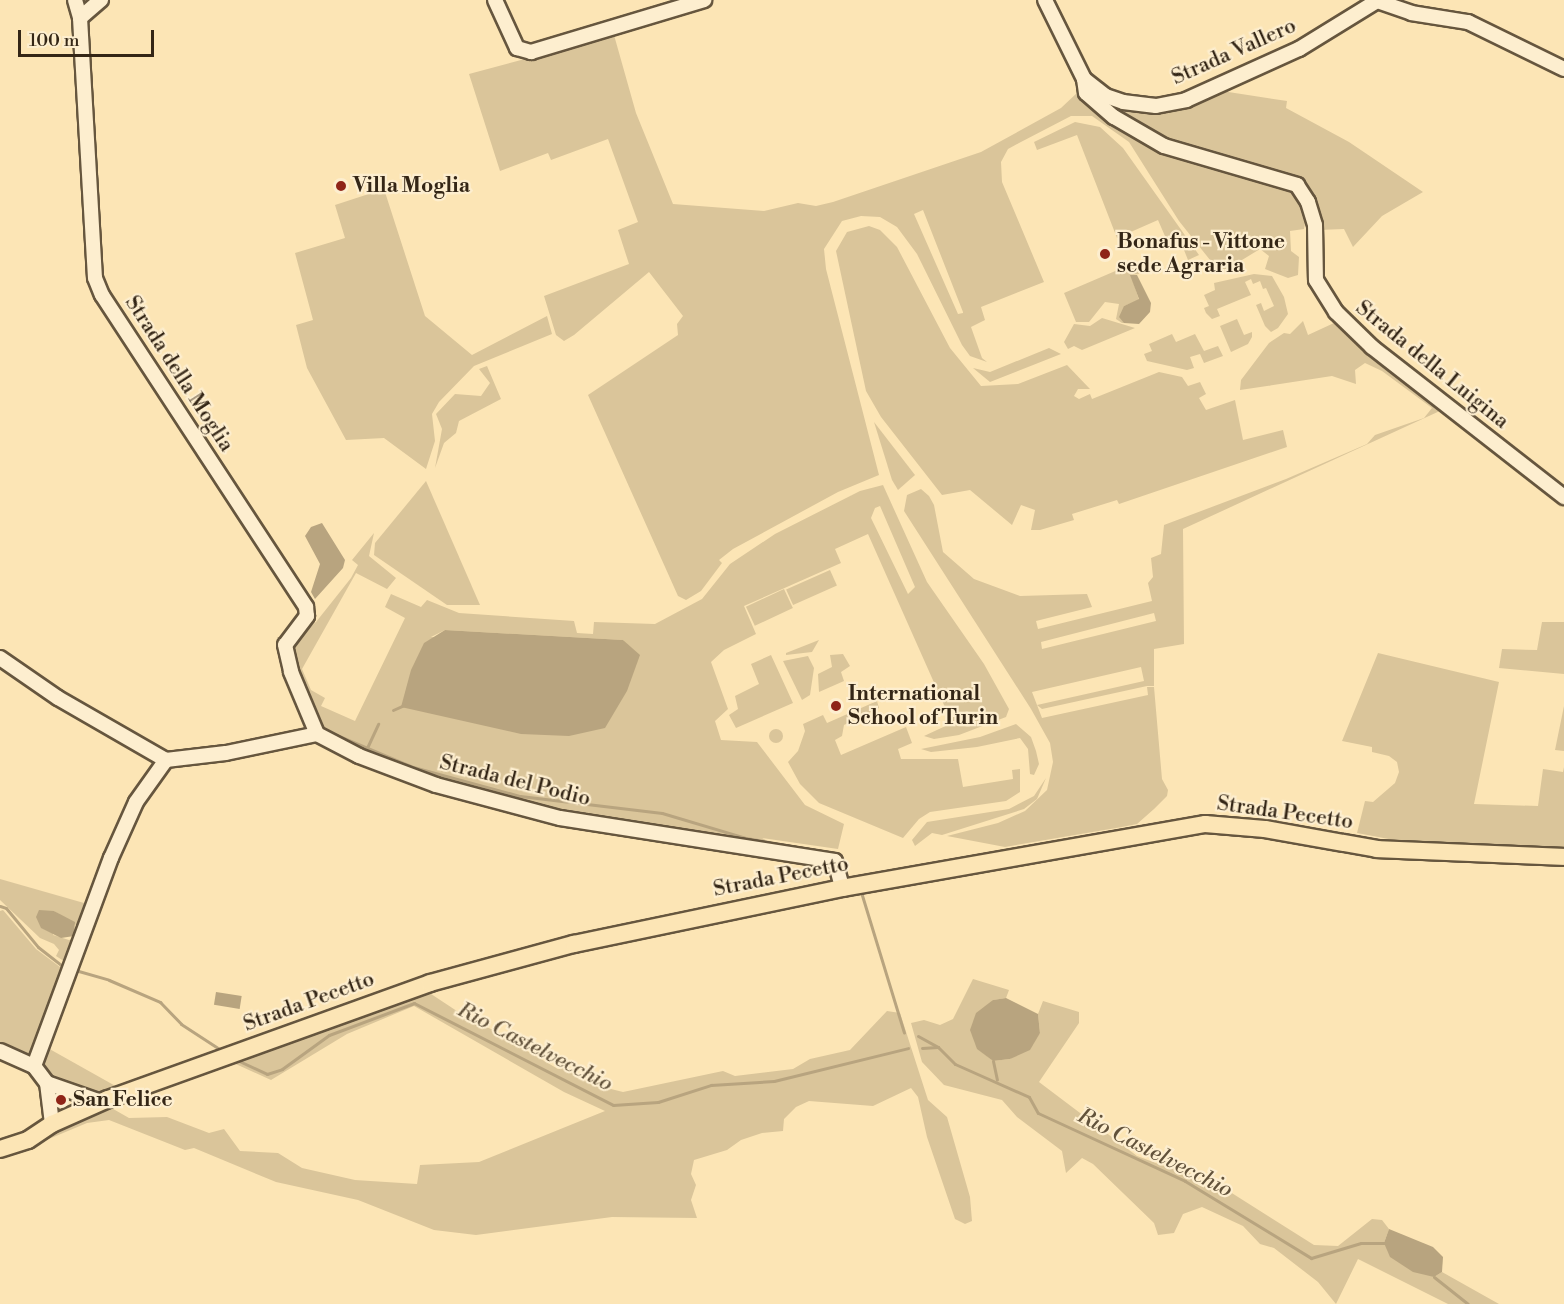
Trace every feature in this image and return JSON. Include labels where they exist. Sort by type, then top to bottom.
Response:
[{"type":"main road","name":"Strada Pecetto","points":[[0,1149],[38,1135],[52,1124],[101,1102],[430,983],[585,941],[842,888],[1149,831],[1205,824],[1264,830],[1377,849],[1564,857]]},
{"type":"street","name":"Strada della Moglia","points":[[75,0],[80,18],[95,278],[102,296],[306,607],[307,616],[285,645],[291,672],[317,734]]},
{"type":"street","points":[[80,18],[101,0]]},
{"type":"street","points":[[495,0],[517,48],[531,52],[704,0]]},
{"type":"street","name":"Strada della Luigina","points":[[1045,0],[1084,79],[1084,89],[1091,98],[1152,141],[1297,185],[1308,202],[1315,225],[1316,280],[1336,312],[1372,347],[1564,497]]},
{"type":"street","name":"Strada Vallero","points":[[1084,79],[1106,96],[1123,102],[1156,106],[1186,100],[1299,49],[1377,1],[1411,13],[1468,22],[1564,69]]},
{"type":"street","points":[[0,658],[58,699],[165,760],[207,757],[317,734]]},
{"type":"street","name":"Strada del Podio","points":[[317,734],[359,756],[436,785],[560,818],[836,861],[842,888]]},
{"type":"street","points":[[34,1066],[111,858],[136,802],[165,760]]},
{"type":"street","points":[[0,1051],[34,1066],[47,1083],[52,1124]]},
{"type":"street","points":[[47,1083],[101,1102]]},
{"type":"shaded area","points":[[614,35],[636,113],[673,204],[764,211],[798,203],[816,206],[833,202],[981,152],[1061,108],[1078,92],[1121,127],[1289,186],[1307,212],[1304,229],[1290,231],[1291,251],[1299,257],[1298,275],[1288,278],[1265,269],[1269,256],[1260,249],[1224,271],[1218,270],[1179,221],[1129,142],[1092,116],[1071,116],[1008,149],[1001,162],[1002,182],[1044,282],[981,307],[985,320],[971,327],[982,358],[987,362],[970,356],[962,345],[917,254],[897,227],[880,217],[861,216],[842,221],[824,249],[826,269],[879,475],[838,492],[733,549],[719,560],[722,563],[701,591],[686,600],[678,596],[588,395],[678,335],[677,324],[683,316],[649,272],[574,335],[564,341],[556,335],[544,296],[629,264],[618,230],[638,222],[608,139],[551,160],[548,153],[500,171],[469,74]],"holes":[[[923,210],[963,313],[958,314],[914,214]]]},
{"type":"shaded area","points":[[1222,91],[1287,101],[1286,108],[1349,142],[1423,192],[1382,216],[1353,247],[1344,229],[1318,230],[1299,184],[1289,175],[1158,137],[1107,107],[1109,100],[1122,104]]},
{"type":"shaded area","points":[[1075,122],[1100,127],[1123,148],[1199,255],[1188,260],[1182,245],[1171,250],[1158,220],[1117,238],[1077,135],[1037,150],[1034,142]]},
{"type":"shaded area","points":[[384,189],[425,316],[472,355],[547,316],[552,334],[474,366],[439,402],[432,414],[435,441],[426,469],[384,438],[346,440],[307,368],[296,325],[313,320],[295,253],[345,238],[335,205]]},
{"type":"shaded area","points":[[869,226],[880,230],[897,247],[950,348],[981,386],[1018,384],[1067,365],[1090,389],[1078,389],[1074,396],[1079,399],[1090,394],[1092,399],[1159,372],[1182,377],[1188,386],[1200,382],[1206,394],[1199,398],[1206,410],[1235,400],[1243,440],[1283,430],[1287,447],[1119,504],[1117,500],[1072,514],[1074,520],[1040,530],[1031,530],[1035,510],[1021,505],[1012,525],[970,490],[942,495],[881,417],[866,391],[836,251],[847,232]]},
{"type":"shaded area","points":[[1134,263],[1139,274],[1131,275],[1139,300],[1124,306],[1124,323],[1116,319],[1119,304],[1105,302],[1089,322],[1076,322],[1064,293]]},
{"type":"shaded area","points":[[1254,274],[1272,276],[1284,297],[1288,314],[1278,328],[1271,332],[1265,326],[1256,305],[1261,303],[1264,311],[1274,306],[1266,288],[1263,289],[1260,281],[1253,284],[1251,279],[1245,282],[1251,295],[1217,309],[1220,316],[1212,319],[1206,313],[1204,308],[1209,306],[1204,295],[1215,290],[1214,283]]},
{"type":"shaded area","points":[[1130,275],[1137,275],[1151,303],[1150,312],[1139,324],[1124,323],[1119,317],[1124,306],[1139,299]]},
{"type":"shaded area","points":[[1102,318],[1135,328],[1082,350],[1074,346],[1068,349],[1064,342],[1074,324],[1090,326]]},
{"type":"shaded area","points":[[1237,319],[1244,335],[1252,332],[1252,337],[1248,344],[1231,352],[1220,326]]},
{"type":"shaded area","points":[[1303,321],[1308,335],[1334,323],[1442,410],[1183,529],[1184,644],[1154,649],[1154,686],[1147,686],[1042,709],[1037,705],[1042,718],[1148,695],[1147,687],[1154,687],[1162,779],[1168,790],[1167,796],[1137,824],[1005,847],[947,836],[998,823],[1025,811],[1047,790],[1053,762],[1050,743],[1031,709],[904,511],[907,495],[921,489],[929,496],[934,505],[943,552],[974,579],[1020,596],[1087,594],[1092,607],[1036,621],[1038,629],[1152,601],[1148,583],[1153,577],[1151,558],[1161,554],[1164,525],[1286,479],[1367,444],[1375,435],[1424,418],[1432,408],[1382,371],[1365,363],[1355,370],[1356,384],[1332,376],[1240,390],[1241,380],[1269,343],[1284,333],[1290,334]],"holes":[[[1154,613],[1156,621],[1042,649],[1041,642]],[[1141,667],[1144,681],[1037,705],[1032,692]]]},
{"type":"shaded area","points":[[1172,334],[1176,342],[1195,334],[1204,351],[1218,346],[1223,356],[1204,363],[1200,354],[1190,357],[1194,368],[1187,370],[1147,361],[1144,354],[1152,351],[1149,344]]},
{"type":"shaded area","points":[[1049,348],[1061,354],[990,382],[973,368],[990,372]]},
{"type":"shaded area","points":[[487,366],[501,399],[459,421],[456,433],[444,443],[435,468],[442,429],[436,414],[455,394],[481,396],[490,383],[479,369]]},
{"type":"shaded area","points":[[874,422],[915,475],[898,490],[892,480]]},
{"type":"shaded area","points":[[426,481],[480,605],[447,605],[374,555],[375,543]]},
{"type":"shaded area","points":[[883,485],[927,582],[984,664],[1009,709],[1006,717],[959,735],[934,739],[924,736],[952,723],[868,534],[835,549],[841,563],[744,606],[756,634],[724,650],[711,662],[728,709],[715,721],[721,740],[757,742],[805,805],[844,824],[838,849],[762,838],[782,849],[556,811],[420,775],[322,734],[291,653],[293,641],[316,622],[351,578],[358,565],[352,560],[374,533],[369,556],[396,578],[387,589],[356,573],[302,669],[311,690],[325,698],[321,706],[355,721],[405,618],[385,607],[391,594],[421,607],[427,600],[459,613],[574,621],[577,633],[593,634],[594,622],[655,624],[702,599],[730,564],[775,534],[860,491]],"holes":[[[880,506],[915,587],[908,594],[871,518],[875,508]],[[445,630],[623,640],[626,646],[431,637]]]},
{"type":"shaded area","points":[[322,523],[345,560],[343,568],[315,599],[311,592],[320,564],[305,536],[311,527]]},
{"type":"shaded area","points":[[830,570],[837,586],[793,605],[786,590]]},
{"type":"shaded area","points":[[784,589],[793,608],[755,626],[746,607]]},
{"type":"shaded area","points":[[1542,622],[1564,622],[1564,674],[1499,668],[1502,649],[1537,650]]},
{"type":"shaded area","points":[[445,630],[623,640],[640,655],[627,691],[605,728],[569,736],[521,734],[401,707],[411,670],[424,643]]},
{"type":"shaded area","points":[[819,640],[812,652],[786,655],[786,653]]},
{"type":"shaded area","points":[[1378,653],[1499,682],[1474,804],[1538,806],[1543,769],[1563,772],[1564,767],[1564,851],[1431,847],[1357,833],[1365,801],[1373,802],[1395,783],[1399,772],[1397,762],[1389,756],[1372,752],[1372,747],[1342,741]]},
{"type":"shaded area","points":[[843,654],[850,666],[841,672],[844,681],[819,692],[818,674],[832,667],[830,655]]},
{"type":"shaded area","points":[[771,655],[793,703],[736,728],[729,715],[738,709],[735,696],[759,684],[751,664]]},
{"type":"shaded area","points":[[808,656],[814,668],[810,695],[802,700],[783,661]]},
{"type":"shaded area","points":[[877,701],[879,708],[844,725],[842,736],[835,740],[841,755],[906,727],[912,743],[898,749],[901,759],[958,759],[963,787],[1013,779],[1012,770],[1020,769],[1020,792],[1006,801],[930,812],[919,819],[903,838],[819,803],[800,784],[788,762],[798,751],[805,731],[803,724],[823,715],[827,723]]},
{"type":"shaded area","points":[[1564,706],[1564,751],[1555,750]]},
{"type":"shaded area","points":[[1016,724],[1031,737],[1036,751],[1039,764],[1034,775],[1030,774],[1028,749],[1020,738],[977,747],[931,752],[921,749],[980,737]]},
{"type":"shaded area","points":[[773,729],[779,729],[783,736],[779,743],[773,743],[769,739],[769,733]]},
{"type":"shaded area","points":[[1046,778],[1037,799],[1024,809],[942,835],[932,833],[915,846],[912,840],[927,822],[1009,809],[1034,796]]},
{"type":"shaded area","points":[[0,879],[91,905],[82,929],[54,911],[53,935],[69,940],[79,937],[70,965],[56,956],[59,950],[54,944],[40,938],[0,900]]},
{"type":"shaded area","points":[[3,910],[36,949],[64,970],[33,1061],[0,1047],[0,911]]},
{"type":"shaded area","points":[[39,910],[54,911],[75,922],[74,936],[61,938],[41,928],[36,917]]},
{"type":"shaded area","points":[[973,979],[1009,990],[1006,998],[993,1000],[977,1048],[993,1061],[1010,1059],[1040,1033],[1038,1014],[1043,1001],[1079,1012],[1079,1023],[1039,1082],[1137,1156],[1164,1166],[1176,1164],[1200,1180],[1227,1190],[1314,1245],[1338,1246],[1372,1219],[1382,1220],[1389,1229],[1384,1243],[1434,1277],[1442,1272],[1499,1304],[1448,1304],[1358,1259],[1336,1304],[1318,1282],[1274,1248],[1260,1244],[1243,1226],[1202,1207],[1183,1214],[1174,1233],[1158,1235],[1154,1223],[1093,1164],[1082,1158],[1066,1173],[1062,1151],[1017,1117],[1002,1100],[944,1085],[922,1062],[911,1023],[924,1020],[940,1025],[953,1019]]},
{"type":"shaded area","points":[[425,990],[472,1021],[517,1040],[522,1048],[558,1069],[565,1068],[591,1084],[623,1092],[723,1071],[735,1076],[793,1069],[810,1059],[850,1050],[887,1011],[900,1013],[928,1100],[947,1117],[970,1197],[972,1221],[965,1224],[955,1219],[927,1137],[918,1097],[911,1088],[873,1106],[809,1101],[796,1107],[784,1119],[783,1131],[762,1133],[741,1140],[727,1150],[694,1160],[691,1174],[696,1185],[691,1200],[697,1218],[612,1217],[476,1235],[434,1230],[358,1200],[276,1182],[194,1148],[185,1150],[109,1120],[87,1123],[20,1151],[108,1106],[129,1118],[167,1117],[209,1133],[224,1129],[240,1151],[278,1153],[302,1168],[355,1180],[417,1184],[420,1165],[479,1162],[605,1111],[564,1092],[414,1006],[347,1034],[271,1080],[227,1060]]},
{"type":"shaded area","points":[[216,992],[242,996],[240,1009],[214,1005]]},
{"type":"shaded area","points":[[1006,998],[1038,1014],[1040,1033],[1030,1050],[1010,1059],[993,1061],[977,1049],[970,1030],[976,1013],[993,1000]]},
{"type":"shaded area","points":[[46,1047],[119,1088],[101,1095],[48,1079],[38,1066]]},
{"type":"shaded area","points":[[1389,1229],[1433,1247],[1443,1257],[1442,1272],[1434,1277],[1413,1272],[1390,1257],[1384,1243]]},
{"type":"waterway","points":[[308,625],[315,615]]},
{"type":"waterway","points":[[393,710],[404,705]]},
{"type":"waterway","points":[[366,750],[378,724]]},
{"type":"waterway","points":[[322,729],[413,767],[520,796],[662,813],[746,838],[833,853]]},
{"type":"waterway","points":[[861,892],[904,1033]]},
{"type":"waterway","name":"Rio Castelvecchio","points":[[0,906],[6,908],[38,947],[65,968]]},
{"type":"waterway","name":"Rio Castelvecchio","points":[[75,970],[109,980],[160,1002],[181,1024],[221,1050]]},
{"type":"waterway","name":"Rio Castelvecchio","points":[[237,1060],[267,1074],[282,1069],[329,1035],[414,1003],[613,1105],[658,1102],[711,1085],[774,1081],[908,1048]]},
{"type":"waterway","points":[[918,1036],[938,1047]]},
{"type":"waterway","name":"Rio Castelvecchio","points":[[922,1048],[938,1047],[955,1064],[1029,1097],[1038,1113],[1185,1181],[1311,1258],[1361,1243],[1384,1243]]},
{"type":"waterway","points":[[993,1061],[997,1080]]},
{"type":"waterway","name":"Rio Castelvecchio","points":[[1434,1277],[1468,1304]]},
{"type":"place","name":"Villa Moglia","points":[[341,186]]},
{"type":"place","name":"Bonafus - Vittone sede Agraria","points":[[1105,254]]},
{"type":"place","name":"International School of Turin","points":[[836,706]]},
{"type":"place","name":"San Felice","points":[[61,1100]]}]
